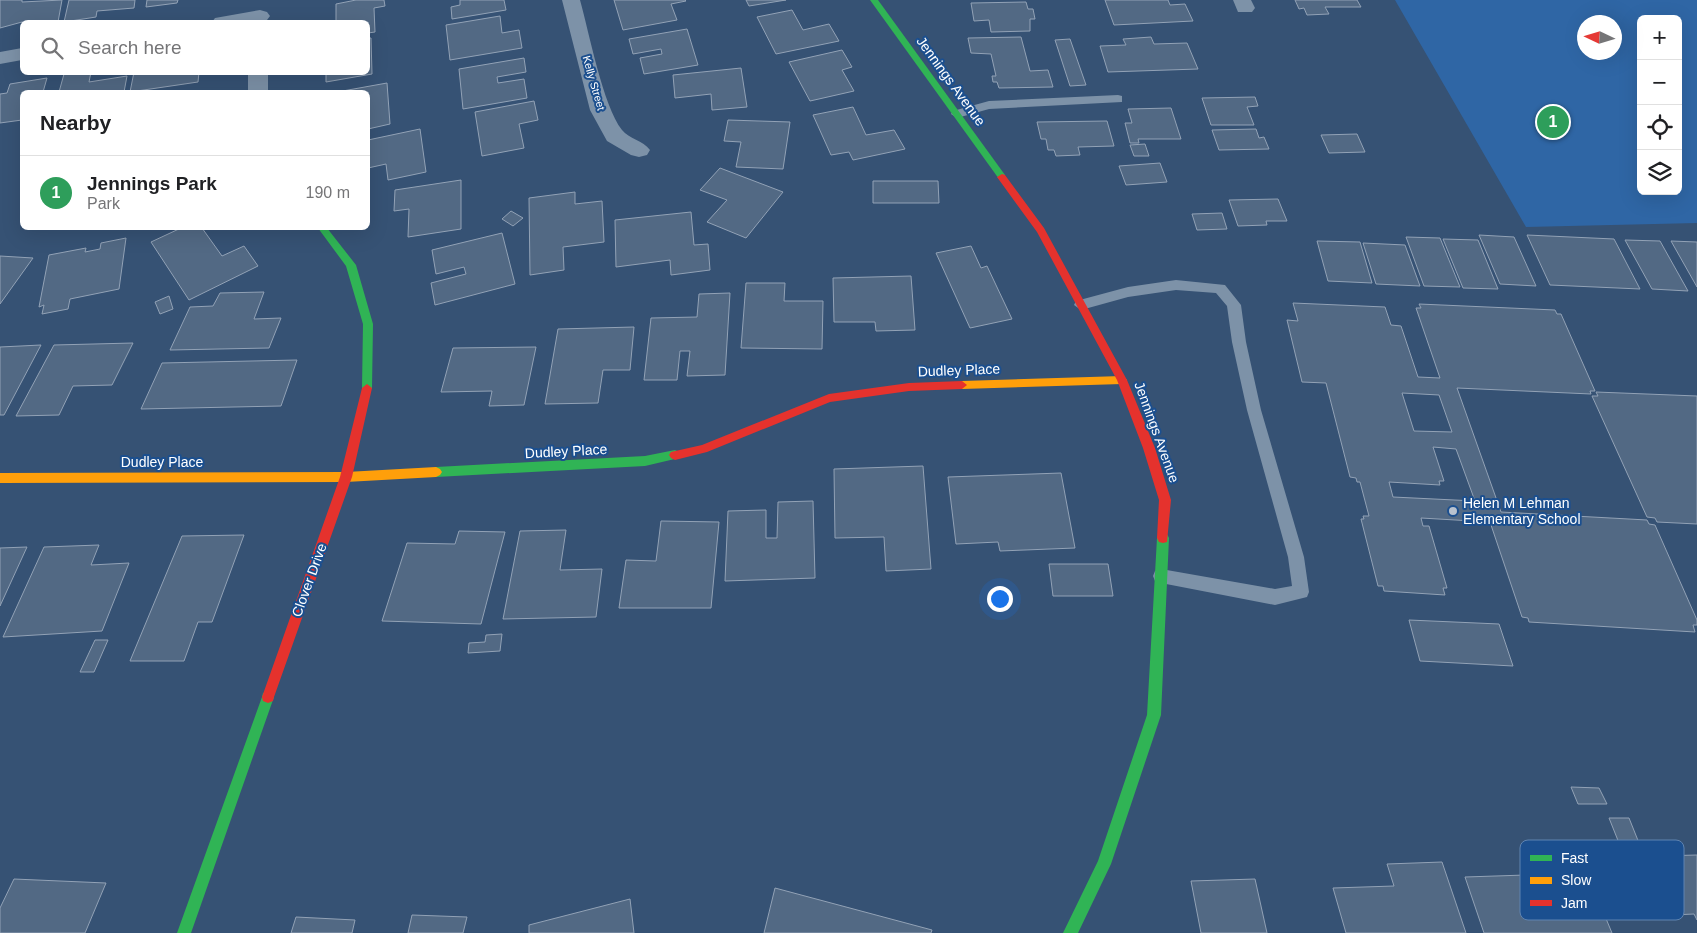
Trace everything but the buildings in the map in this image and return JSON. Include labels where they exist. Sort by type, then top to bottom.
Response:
[{"type":"street","name":"Kelly Street","points":[[571,0],[600,110],[615,136],[639,150]]},
{"type":"street","name":"Jennings Avenue","points":[[874,0],[1041,230],[1122,380],[1149,448],[1165,500],[1154,715],[1104,864],[1070,933]]},
{"type":"street","points":[[230,20],[260,13]]},
{"type":"street","points":[[0,58],[20,54]]},
{"type":"street","points":[[258,75],[258,90]]},
{"type":"street","name":"Clover Drive","points":[[184,933],[346,477],[368,386],[368,324],[351,265],[324,230]]},
{"type":"street","name":"Dudley Place","points":[[0,478],[346,477],[645,462],[703,449],[829,398],[910,387],[1122,380]]},
{"type":"lane","points":[[957,114],[989,105],[1118,99]]},
{"type":"lane","points":[[1081,304],[1128,292],[1176,285],[1220,288],[1234,305],[1239,342],[1254,410],[1296,557],[1301,592],[1275,597],[1161,576]]},
{"type":"shaded area","points":[[1395,0],[1697,0],[1697,223],[1526,227]]},
{"type":"traffic: fast","points":[[874,0],[1002,177]]},
{"type":"traffic: fast","points":[[324,230],[351,265],[368,324],[367,388]]},
{"type":"traffic: fast","points":[[436,472],[645,461],[675,455]]},
{"type":"traffic: fast","points":[[1070,933],[1104,864],[1154,715],[1163,538]]},
{"type":"traffic: fast","points":[[184,933],[268,697]]},
{"type":"traffic: slow","points":[[962,385],[1122,380]]},
{"type":"traffic: slow","points":[[0,478],[346,477],[436,472]]},
{"type":"traffic: jam","points":[[1002,177],[1041,230],[1122,380],[1149,448],[1165,500],[1163,538]]},
{"type":"traffic: jam","points":[[675,455],[703,449],[829,398],[909,387],[962,385]]},
{"type":"traffic: jam","points":[[268,697],[346,477],[367,388]]},
{"type":"place","name":"Jennings Park","points":[[1553,122]]},
{"type":"place","name":"Helen M Lehman Elementary School","points":[[1453,511]]}]
